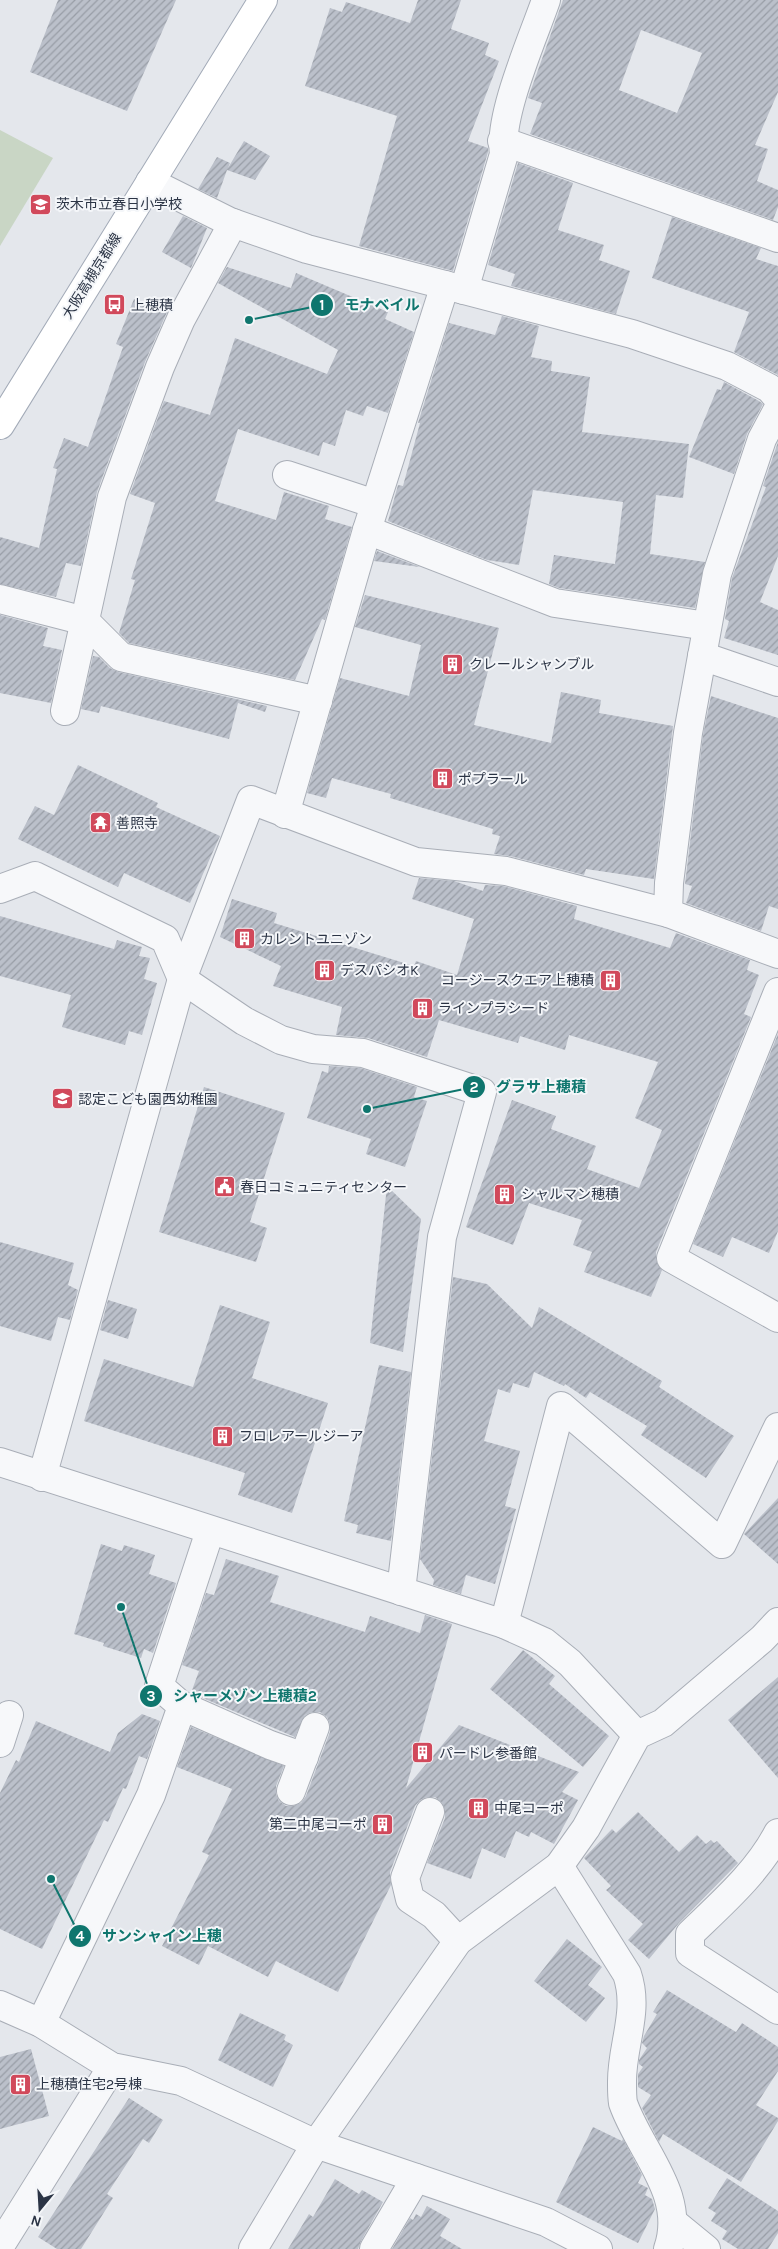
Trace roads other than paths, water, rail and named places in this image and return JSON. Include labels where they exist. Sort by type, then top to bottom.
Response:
[{"type":"main road","name":"大阪高槻京都線","points":[[0,425],[263,0]]},
{"type":"street","points":[[285,814],[375,504],[504,154],[502,141],[508,113],[546,0]]},
{"type":"street","points":[[502,141],[778,238]]},
{"type":"street","points":[[150,182],[233,223],[307,249],[632,334],[727,366],[770,388],[778,398]]},
{"type":"street","points":[[65,711],[112,497],[160,367],[181,319],[233,223]]},
{"type":"street","points":[[668,913],[670,873],[688,733],[717,574],[762,440],[778,409]]},
{"type":"street","points":[[287,475],[375,504]]},
{"type":"street","points":[[367,530],[555,603],[707,626]]},
{"type":"street","points":[[0,599],[85,622],[121,656],[318,701]]},
{"type":"street","points":[[702,656],[778,682]]},
{"type":"street","points":[[42,1477],[182,979],[251,800],[416,862],[506,871],[668,913],[778,954]]},
{"type":"street","points":[[0,889],[35,876],[165,939],[182,979],[244,1021],[281,1040],[313,1049],[363,1053],[482,1092],[442,1237],[401,1591]]},
{"type":"street","points":[[778,992],[671,1258],[778,1318]]},
{"type":"street","points":[[504,1624],[561,1406],[722,1544],[778,1427]]},
{"type":"street","points":[[0,1462],[210,1532],[504,1624],[544,1642],[570,1663],[637,1735]]},
{"type":"street","points":[[210,1532],[159,1686],[182,1706],[304,1758]]},
{"type":"street","points":[[253,2249],[316,2144],[458,1941],[558,1866],[586,1828],[637,1735],[663,1722],[762,1639],[778,1622]]},
{"type":"street","points":[[41,2023],[150,1795],[182,1706]]},
{"type":"street","points":[[0,1743],[9,1715]]},
{"type":"street","points":[[291,1791],[315,1727]]},
{"type":"street","points":[[430,1812],[405,1878],[410,1899],[434,1915],[458,1941]]},
{"type":"street","points":[[778,1833],[768,1851],[752,1871],[690,1934],[690,1953],[778,2010]]},
{"type":"street","points":[[558,1866],[627,1974],[632,1990],[632,2008],[622,2069],[623,2102],[669,2194],[673,2222],[668,2249]]},
{"type":"street","points":[[0,2005],[41,2023],[112,2067],[181,2081],[316,2144],[546,2222],[598,2249]]},
{"type":"street","points":[[0,2246],[112,2067]]},
{"type":"street","points":[[374,2249],[416,2178]]},
{"type":"street","points":[[673,2222],[706,2249]]},
{"type":"place","name":"茨木市立春日小学校","points":[[40,204]]},
{"type":"place","name":"上穂積","points":[[115,305]]},
{"type":"place","name":"モナベイル","points":[[249,320]]},
{"type":"place","name":"クレールシャンブル","points":[[453,664]]},
{"type":"place","name":"ポプラール","points":[[442,779]]},
{"type":"place","name":"善照寺","points":[[100,823]]},
{"type":"place","name":"カレントユニゾン","points":[[244,939]]},
{"type":"place","name":"デスパシオK","points":[[324,970]]},
{"type":"place","name":"コージースクエア上穂積","points":[[610,980]]},
{"type":"place","name":"ラインプラシード","points":[[422,1008]]},
{"type":"place","name":"認定こども園西幼稚園","points":[[62,1099]]},
{"type":"place","name":"グラサ上穂積","points":[[367,1109]]},
{"type":"place","name":"春日コミュニティセンター","points":[[224,1187]]},
{"type":"place","name":"シャルマン穂積","points":[[505,1194]]},
{"type":"place","name":"フロレアールジーア","points":[[223,1436]]},
{"type":"place","name":"シャーメゾン上穂積2","points":[[121,1607]]},
{"type":"place","name":"パードレ参番館","points":[[423,1753]]},
{"type":"place","name":"中尾コーポ","points":[[478,1808]]},
{"type":"place","name":"第二中尾コーポ","points":[[383,1824]]},
{"type":"place","name":"サンシャイン上穂","points":[[51,1879]]},
{"type":"place","name":"上穂積住宅2号棟","points":[[20,2084]]}]
